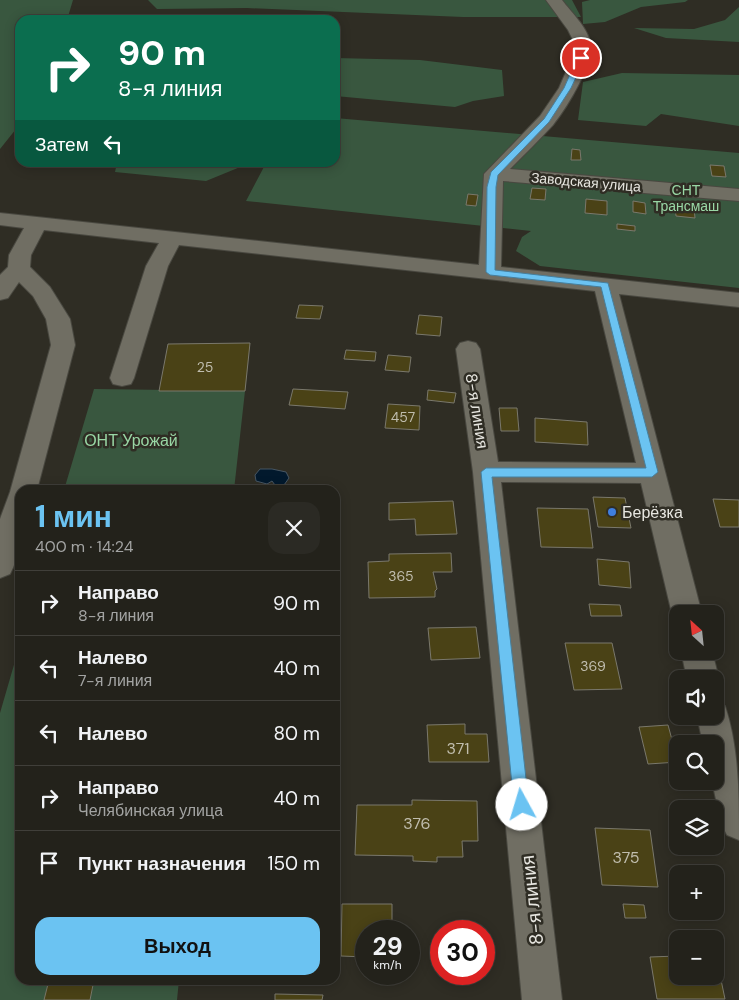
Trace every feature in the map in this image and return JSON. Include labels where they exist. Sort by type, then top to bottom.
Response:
[{"type":"street","points":[[490,272],[494,174],[547,120],[568,88],[581,58],[582,42],[576,30],[554,0]]},
{"type":"street","name":"Заводская улица","points":[[494,174],[739,195]]},
{"type":"street","points":[[0,219],[739,300]]},
{"type":"street","points":[[0,294],[8,280],[19,269],[20,255],[37,223]]},
{"type":"street","points":[[122,378],[157,266],[172,238]]},
{"type":"street","points":[[19,269],[42,292],[58,319],[63,345],[24,485]]},
{"type":"street","points":[[605,285],[685,605]]},
{"type":"street","name":"8-я линия","points":[[468,349],[486,472],[542,1000]]},
{"type":"street","name":"8-я линия","points":[[486,472],[652,472]]},
{"type":"street","points":[[0,566],[15,516]]},
{"type":"street","points":[[714,725],[739,823]]},
{"type":"green space","points":[[0,0],[73,0],[68,15],[15,15],[15,130],[0,149]]},
{"type":"green space","points":[[148,0],[572,0],[581,17],[463,17],[247,8],[157,9]]},
{"type":"green space","points":[[590,0],[688,0],[685,2],[641,7],[605,22],[583,24],[582,2]]},
{"type":"green space","points":[[739,7],[739,42],[666,38],[634,28],[694,29],[725,20]]},
{"type":"green space","points":[[340,58],[420,60],[502,70],[504,96],[473,101],[455,107],[340,96]]},
{"type":"green space","points":[[622,73],[739,75],[739,126],[661,114],[646,126],[578,120],[583,82]]},
{"type":"green space","name":"СНТ Трансмаш","points":[[340,118],[739,153],[739,288],[540,266],[516,251],[522,237],[531,231],[246,201],[264,167],[340,167]]},
{"type":"green space","points":[[116,167],[240,167],[206,181],[115,172]]},
{"type":"green space","name":"ОНТ Урожай","points":[[94,389],[245,391],[235,485],[65,485]]},
{"type":"green space","points":[[15,661],[15,985],[178,985],[177,1000],[0,1000],[0,713]]},
{"type":"water","points":[[260,469],[286,472],[289,478],[284,485],[275,485],[272,481],[267,484],[256,481],[255,475]]},
{"type":"building","points":[[572,149],[580,150],[581,160],[571,160]]},
{"type":"building","points":[[710,165],[724,166],[726,177],[712,176]]},
{"type":"building","points":[[532,188],[546,189],[545,200],[530,199]]},
{"type":"building","points":[[468,194],[478,195],[476,206],[466,205]]},
{"type":"building","points":[[586,199],[607,201],[607,215],[585,213]]},
{"type":"building","points":[[633,201],[645,203],[646,214],[633,212]]},
{"type":"building","points":[[675,206],[694,208],[695,218],[676,216]]},
{"type":"building","points":[[617,224],[635,226],[635,231],[617,229]]},
{"type":"building","points":[[299,305],[323,306],[320,319],[296,318]]},
{"type":"building","points":[[419,315],[442,317],[440,336],[416,334]]},
{"type":"building","points":[[250,343],[245,391],[159,391],[168,344]]},
{"type":"building","points":[[346,350],[376,352],[375,361],[344,359]]},
{"type":"building","points":[[388,355],[411,357],[409,372],[385,370]]},
{"type":"building","points":[[293,389],[348,392],[345,409],[289,405]]},
{"type":"building","points":[[428,390],[456,393],[454,403],[427,400]]},
{"type":"building","points":[[388,404],[420,406],[419,430],[385,428]]},
{"type":"building","points":[[499,408],[517,408],[519,431],[501,431]]},
{"type":"building","points":[[535,418],[587,422],[588,445],[535,442]]},
{"type":"building","name":"Берёзка","points":[[593,497],[625,498],[631,528],[598,527]]},
{"type":"building","points":[[713,499],[739,500],[739,527],[720,527]]},
{"type":"building","points":[[453,501],[457,534],[416,535],[415,519],[389,520],[389,503]]},
{"type":"building","points":[[537,508],[588,509],[593,548],[541,547]]},
{"type":"building","points":[[451,553],[452,572],[433,572],[437,589],[435,597],[369,598],[368,562],[389,561],[389,554]]},
{"type":"building","points":[[597,559],[629,562],[631,588],[599,585]]},
{"type":"building","points":[[589,604],[620,605],[622,616],[591,616]]},
{"type":"building","points":[[476,627],[480,658],[431,660],[428,628]]},
{"type":"building","points":[[565,643],[612,643],[622,689],[574,690]]},
{"type":"building","points":[[465,724],[465,734],[487,734],[489,762],[429,762],[427,725]]},
{"type":"building","points":[[668,725],[671,735],[669,735],[669,763],[648,764],[639,727]]},
{"type":"building","points":[[412,800],[477,801],[478,841],[462,841],[463,857],[437,857],[437,862],[413,861],[413,856],[355,855],[357,805],[412,805]]},
{"type":"building","points":[[595,828],[650,830],[658,887],[602,885]]},
{"type":"building","points":[[342,904],[392,904],[392,920],[355,920],[355,957],[341,956]]},
{"type":"building","points":[[623,904],[644,905],[646,918],[625,918]]},
{"type":"building","points":[[669,956],[669,985],[722,985],[725,999],[657,999],[650,957]]},
{"type":"building","points":[[48,985],[93,985],[90,1000],[44,1000]]},
{"type":"building","points":[[275,994],[323,995],[322,1000],[275,1000]]},
{"type":"place","name":"Берёзка","points":[[612,512]]},
{"type":"route","points":[[522,805],[486,472],[652,472],[605,285],[490,272],[494,174],[547,120],[568,88],[581,58]]}]
